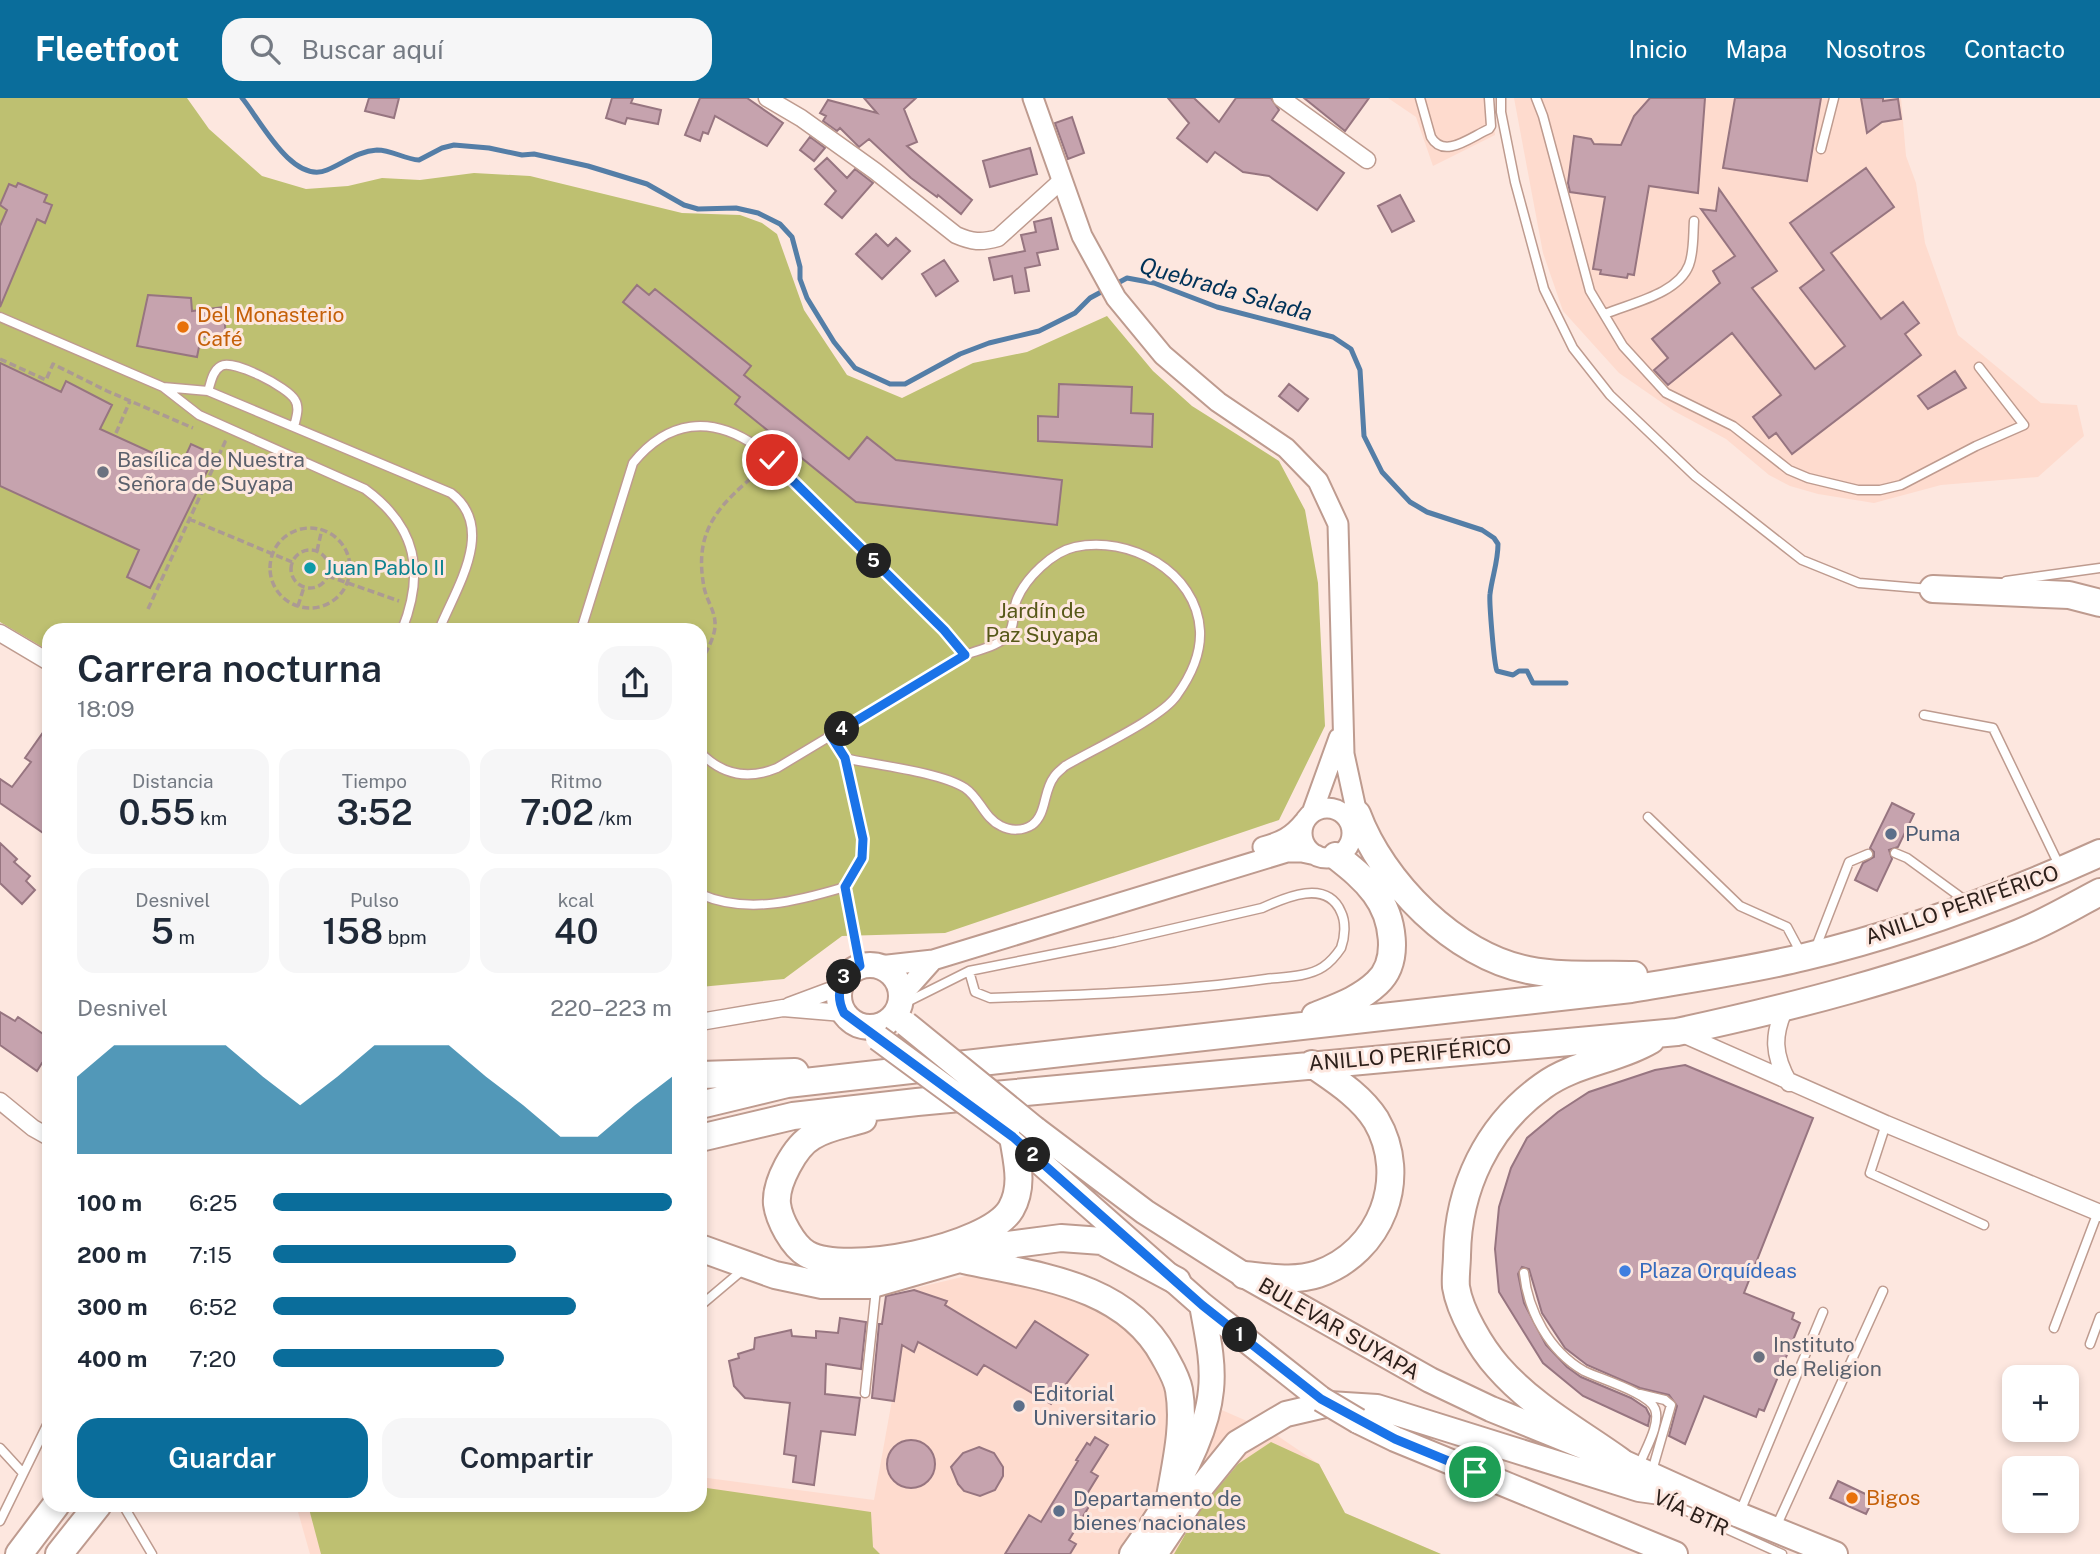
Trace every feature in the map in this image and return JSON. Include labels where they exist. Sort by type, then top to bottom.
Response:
[{"type":"highway","points":[[1933,589],[2069,595],[2100,602]]},
{"type":"highway","points":[[1353,812],[1401,889],[1440,925],[1478,952],[1527,970],[1702,976]]},
{"type":"highway","points":[[2062,870],[2100,842]]},
{"type":"highway","name":"ANILLO PERIFÉRICO","points":[[707,1103],[787,1084],[1630,989],[1808,956],[1934,919],[2100,853]]},
{"type":"highway","points":[[1282,1028],[1354,1000],[1378,982],[1388,967],[1391,934],[1387,915],[1376,894],[1359,874],[1326,856]]},
{"type":"highway","name":"ANILLO PERIFÉRICO","points":[[707,1137],[793,1116],[917,1102],[1670,1032],[1786,1006],[1953,958],[2022,932],[2100,892]]},
{"type":"highway","points":[[1637,1473],[1538,1406],[1497,1367],[1475,1336],[1456,1288],[1461,1204],[1479,1158],[1509,1116],[1544,1084],[1587,1065],[1633,1051],[1670,1032]]},
{"type":"highway","points":[[1244,1275],[1292,1279],[1317,1274],[1343,1263],[1361,1248],[1377,1229],[1386,1203],[1390,1173],[1385,1145],[1376,1121],[1360,1100],[1312,1064]]},
{"type":"highway","points":[[707,1075],[792,1072],[880,1074]]},
{"type":"highway","points":[[917,1102],[813,1136],[793,1155],[782,1179],[777,1203],[787,1231],[806,1253],[832,1262],[863,1263],[961,1242],[994,1226],[1009,1212],[1019,1190],[1018,1133]]},
{"type":"highway","points":[[707,1251],[748,1266],[822,1285],[877,1283],[1008,1245],[1061,1238],[1102,1241],[1177,1281]]},
{"type":"highway","points":[[958,1259],[1099,1294],[1131,1314],[1157,1344],[1176,1379],[1179,1391],[1181,1415],[1170,1497]]},
{"type":"highway","points":[[19,1554],[51,1512]]},
{"type":"highway","points":[[60,1554],[93,1512]]},
{"type":"main road","points":[[870,966],[895,978],[900,1010],[880,1025],[861,1026],[839,1004],[840,987],[844,978],[870,966]]},
{"type":"main road","name":"BULEVAR SUYAPA","points":[[900,1010],[1018,1133],[1202,1305],[1321,1399],[1395,1439],[1675,1554]]},
{"type":"main road","name":"BULEVAR SUYAPA","points":[[861,1026],[1018,1133],[1244,1275],[1430,1380],[1637,1473]]},
{"type":"main road","points":[[1132,1554],[1162,1513],[1204,1426],[1211,1390],[1211,1356],[1202,1305]]},
{"type":"main road","points":[[1155,1554],[1195,1496],[1237,1443],[1286,1414],[1329,1404],[1377,1407],[1637,1473],[1702,1497],[1835,1554]]},
{"type":"street","points":[[767,98],[801,118],[956,235],[971,242],[998,238],[1061,181]]},
{"type":"street","points":[[870,966],[933,960],[1049,927],[1287,852],[1326,856],[1349,845],[1353,812],[1344,754],[1338,524],[1318,481],[1286,448],[1218,402],[1163,355],[1116,298],[1082,236],[1033,98]]},
{"type":"street","points":[[1281,98],[1367,160]]},
{"type":"street","points":[[0,633],[42,658]]},
{"type":"street","points":[[1049,927],[1052,919],[1059,913],[1283,841],[1295,833],[1308,817],[1322,788],[1343,724]]},
{"type":"street","points":[[1322,788],[1339,785],[1353,812]]},
{"type":"street","points":[[1326,856],[1303,841],[1308,817],[1321,808],[1331,808],[1348,818],[1353,812]]},
{"type":"street","points":[[900,1010],[933,960]]},
{"type":"street","points":[[707,1021],[783,1008],[840,987]]},
{"type":"street","points":[[1786,1006],[1778,1022],[1775,1052],[1789,1083]]},
{"type":"street","points":[[783,1008],[861,1026]]},
{"type":"street","points":[[1670,1032],[1886,1125],[2099,1212]]},
{"type":"street","points":[[0,1101],[42,1133]]},
{"type":"lane","points":[[1420,98],[1431,137],[1434,142],[1444,147],[1454,146],[1489,129],[1489,98]]},
{"type":"lane","points":[[1501,98],[1501,112],[1515,182],[1544,289],[1573,348],[1610,395],[1695,476],[1802,560],[1859,583],[1933,589],[2100,568]]},
{"type":"lane","points":[[1536,98],[1590,291],[1623,346],[1666,393],[1733,426],[1789,470],[1808,478],[1858,490],[1880,490],[1901,485],[2024,425],[1979,367]]},
{"type":"lane","points":[[1821,149],[1834,98]]},
{"type":"lane","points":[[1555,163],[1567,160]]},
{"type":"lane","points":[[1605,314],[1668,290],[1682,279],[1691,258],[1694,221]]},
{"type":"lane","points":[[0,317],[163,387],[199,415],[365,489],[384,503],[399,520],[410,541],[415,563],[415,586],[405,623]]},
{"type":"lane","points":[[208,391],[220,366],[229,364],[262,376],[289,393],[296,401],[298,411],[294,427]]},
{"type":"lane","points":[[163,387],[208,391],[451,493],[466,508],[473,527],[472,548],[442,623]]},
{"type":"lane","points":[[583,623],[626,478],[633,463],[646,446],[665,434],[684,427],[705,426],[740,435],[772,460],[944,630],[965,655]]},
{"type":"lane","points":[[707,760],[712,765],[729,772],[745,776],[762,774],[831,736],[965,655],[995,644],[1007,635],[1013,622],[1017,599],[1047,561],[1071,548],[1096,543],[1145,554],[1167,570],[1185,590],[1195,610],[1200,631],[1194,663],[1176,698],[1157,713],[1065,766],[1053,777],[1041,813],[1034,824],[1025,828],[1014,830],[993,821],[975,796],[953,782],[845,758]]},
{"type":"lane","points":[[1924,715],[1993,728],[2062,870]]},
{"type":"lane","points":[[707,897],[749,905],[786,903],[845,887],[862,858],[863,839],[845,758],[831,736]]},
{"type":"lane","points":[[1648,817],[1740,906],[1787,927],[1808,956]]},
{"type":"lane","points":[[1895,853],[1907,858],[1971,905]]},
{"type":"lane","points":[[1808,956],[1849,862],[1868,854]]},
{"type":"lane","points":[[845,887],[870,966]]},
{"type":"lane","points":[[900,1010],[969,971],[1115,942],[1262,908],[1283,898],[1310,892],[1323,894],[1338,903],[1344,917],[1344,939],[1339,951],[1322,968],[1283,976],[1205,987],[990,998],[975,992],[969,971]]},
{"type":"lane","points":[[1886,1125],[1870,1173],[1984,1225]]},
{"type":"lane","points":[[2054,1328],[2099,1212]]},
{"type":"lane","points":[[707,1300],[748,1266]]},
{"type":"lane","points":[[1524,1273],[1527,1298],[1536,1318],[1553,1343],[1584,1370],[1637,1394],[1652,1405],[1656,1417],[1637,1473]]},
{"type":"lane","points":[[865,1393],[877,1283]]},
{"type":"lane","points":[[1775,1530],[1883,1291]]},
{"type":"lane","points":[[1739,1515],[1823,1312]]},
{"type":"lane","points":[[2090,1344],[2100,1317]]},
{"type":"lane","points":[[1637,1394],[1665,1400],[1671,1405],[1637,1473]]},
{"type":"lane","points":[[0,1521],[8,1510],[22,1472],[42,1434]]},
{"type":"lane","points":[[0,1448],[22,1472]]},
{"type":"lane","name":"VÍA BTR","points":[[1637,1473],[1782,1554]]},
{"type":"lane","points":[[127,1512],[152,1554]]},
{"type":"path","points":[[0,359],[46,380],[53,364],[201,431]]},
{"type":"path","points":[[116,433],[130,401]]},
{"type":"path","points":[[148,610],[225,442],[213,436]]},
{"type":"path","points":[[707,651],[716,624],[704,587],[704,540],[712,517],[729,496],[772,460]]},
{"type":"path","points":[[189,519],[292,562]]},
{"type":"path","points":[[296,529],[322,529],[343,545],[351,570],[348,584],[330,603],[317,608],[298,606],[280,596],[272,584],[269,571],[272,554],[284,536],[296,529]]},
{"type":"path","points":[[317,551],[322,529]]},
{"type":"path","points":[[304,587],[292,576],[292,562],[299,553],[317,551],[326,559],[328,576]]},
{"type":"path","points":[[328,576],[411,605]]},
{"type":"path","points":[[304,587],[319,585],[328,576]]},
{"type":"path","points":[[298,606],[304,587]]},
{"type":"shaded area","points":[[1388,98],[1492,98],[1495,135],[1433,166],[1416,117]]},
{"type":"shaded area","points":[[1514,98],[1901,98],[1906,156],[1916,183],[1925,243],[1958,335],[2041,403],[2077,405],[2084,436],[2038,477],[1941,485],[1874,503],[1818,494],[1790,486],[1769,475],[1726,439],[1674,411],[1619,373],[1563,311],[1543,253]]},
{"type":"shaded area","points":[[987,1271],[1102,1306],[1143,1339],[1167,1386],[1272,1432],[1319,1464],[1345,1513],[1441,1554],[310,1554],[298,1512],[707,1512],[707,1478],[874,1500],[912,1289]]},
{"type":"green space","name":"Jardín de Paz Suyapa","points":[[0,98],[187,98],[209,129],[262,176],[306,189],[348,186],[382,178],[420,180],[474,173],[530,176],[682,213],[740,215],[762,223],[777,234],[804,310],[847,375],[902,398],[973,363],[1027,352],[1107,316],[1153,371],[1192,406],[1279,461],[1305,510],[1318,583],[1325,726],[1279,820],[945,933],[842,936],[784,979],[707,986],[707,623],[42,623],[42,647],[0,622],[0,486],[139,550],[127,577],[150,588],[214,455],[191,444],[181,466],[33,399],[0,363]]},
{"type":"green space","points":[[1271,1442],[1319,1464],[1345,1513],[1441,1554],[1174,1554],[1198,1512],[1238,1464]]},
{"type":"green space","points":[[707,1488],[871,1512],[873,1547],[880,1554],[321,1554],[310,1512],[707,1512]]},
{"type":"building","points":[[369,98],[399,98],[394,118],[365,111]]},
{"type":"building","points":[[612,98],[633,98],[631,103],[661,110],[658,124],[627,118],[625,124],[606,118]]},
{"type":"building","points":[[700,98],[747,98],[783,123],[767,146],[715,116],[708,134],[703,132],[700,141],[685,135]]},
{"type":"building","points":[[864,98],[916,98],[904,109],[917,142],[907,146],[972,200],[961,214],[911,178],[869,139],[859,147],[840,128],[837,131],[823,121],[826,116],[820,113],[828,100],[877,113]]},
{"type":"building","points":[[1168,98],[1194,98],[1219,122],[1236,98],[1271,98],[1279,110],[1272,120],[1344,173],[1317,210],[1269,176],[1243,172],[1215,152],[1207,162],[1177,138],[1189,123]]},
{"type":"building","points":[[1304,98],[1369,98],[1345,131]]},
{"type":"building","points":[[1650,98],[1705,98],[1698,193],[1649,186],[1634,275],[1628,274],[1627,278],[1600,274],[1601,270],[1593,269],[1605,197],[1570,192],[1568,183],[1574,136],[1591,139],[1594,144],[1621,145],[1634,116]]},
{"type":"building","points":[[1735,98],[1821,98],[1807,181],[1723,168]]},
{"type":"building","points":[[1861,98],[1883,98],[1883,101],[1898,99],[1901,119],[1882,122],[1867,133]]},
{"type":"building","points":[[1072,117],[1084,153],[1068,159],[1055,123]]},
{"type":"building","points":[[810,137],[825,148],[814,161],[800,150]]},
{"type":"building","points":[[1030,148],[1037,174],[990,187],[983,161]]},
{"type":"building","points":[[827,158],[847,178],[855,169],[873,183],[842,218],[825,204],[836,191],[815,169]]},
{"type":"building","points":[[1866,168],[1894,207],[1831,253],[1881,319],[1903,302],[1919,323],[1905,334],[1921,355],[1792,454],[1776,433],[1769,438],[1753,417],[1781,395],[1732,333],[1668,385],[1654,370],[1668,358],[1652,339],[1720,283],[1713,271],[1735,256],[1701,209],[1716,211],[1719,189],[1777,271],[1752,288],[1815,369],[1845,346],[1800,288],[1824,270],[1790,223]]},
{"type":"building","points":[[18,183],[47,195],[44,202],[52,205],[45,223],[37,219],[0,307],[0,226],[7,210],[0,205],[9,184],[16,187]]},
{"type":"building","points":[[1400,195],[1414,221],[1392,232],[1378,206]]},
{"type":"building","points":[[1051,218],[1058,249],[1037,253],[1040,265],[1025,268],[1029,291],[1015,293],[1012,276],[994,280],[989,258],[1025,251],[1021,235],[1036,232],[1034,222]]},
{"type":"building","points":[[876,234],[888,246],[896,238],[910,251],[882,279],[856,254]]},
{"type":"building","points":[[944,260],[958,281],[936,296],[922,274]]},
{"type":"building","points":[[637,285],[649,295],[655,289],[751,366],[744,375],[849,459],[867,437],[896,460],[1062,480],[1057,525],[856,502],[735,404],[740,397],[623,302]]},
{"type":"building","name":"Del Monasterio Café","points":[[148,295],[191,298],[192,311],[223,307],[226,335],[201,337],[197,357],[137,346]]},
{"type":"building","name":"Basílica de Nuestra Señora de Suyapa","points":[[0,363],[61,392],[66,381],[112,405],[100,429],[181,466],[191,444],[215,455],[150,588],[127,577],[139,550],[0,486]]},
{"type":"building","points":[[1955,371],[1966,388],[1928,409],[1918,396]]},
{"type":"building","points":[[1059,384],[1132,387],[1131,413],[1153,414],[1152,447],[1038,441],[1038,416],[1058,417]]},
{"type":"building","points":[[1289,384],[1308,399],[1298,411],[1279,396]]},
{"type":"building","points":[[42,734],[42,832],[0,803],[0,779],[12,787],[31,762],[25,758]]},
{"type":"building","name":"Puma","points":[[1892,803],[1914,814],[1898,847],[1889,850],[1892,859],[1877,891],[1855,880],[1863,863],[1874,857],[1870,848]]},
{"type":"building","points":[[0,843],[17,859],[14,862],[30,876],[26,881],[35,890],[22,904],[0,883]]},
{"type":"building","points":[[0,1012],[15,1021],[18,1017],[42,1033],[42,1063],[37,1071],[0,1045]]},
{"type":"building","name":"Plaza Orquídeas","points":[[1685,1065],[1813,1118],[1744,1293],[1794,1313],[1792,1319],[1800,1323],[1764,1411],[1759,1409],[1756,1417],[1704,1396],[1685,1444],[1669,1436],[1677,1406],[1669,1395],[1640,1388],[1587,1365],[1565,1348],[1542,1313],[1529,1269],[1522,1267],[1518,1274],[1524,1303],[1546,1345],[1581,1377],[1631,1398],[1646,1408],[1650,1416],[1648,1426],[1583,1396],[1543,1363],[1499,1292],[1495,1249],[1499,1207],[1511,1168],[1527,1138],[1558,1112],[1589,1092],[1655,1070]]},
{"type":"building","points":[[914,1290],[947,1301],[945,1305],[1016,1348],[1035,1321],[1088,1355],[1051,1404],[984,1365],[977,1375],[918,1342],[914,1352],[902,1345],[894,1401],[872,1398],[879,1324],[882,1324],[886,1296]]},
{"type":"building","points":[[840,1318],[866,1322],[861,1369],[826,1364],[825,1394],[860,1398],[855,1435],[821,1431],[814,1485],[793,1482],[796,1456],[784,1454],[790,1403],[745,1398],[734,1386],[729,1361],[739,1358],[738,1354],[754,1349],[755,1338],[791,1330],[792,1336],[816,1338],[816,1331],[838,1333]]},
{"type":"building","points":[[1095,1437],[1108,1445],[1091,1472],[1098,1476],[1087,1494],[1094,1498],[1069,1540],[1076,1544],[1070,1554],[1005,1554],[1029,1515],[1041,1522],[1078,1461],[1076,1460],[1087,1443],[1090,1445]]},
{"type":"building","points":[[911,1440],[928,1447],[935,1464],[928,1481],[911,1488],[894,1481],[887,1464],[894,1447]]},
{"type":"building","points":[[979,1447],[994,1453],[1003,1467],[1003,1476],[995,1490],[980,1496],[964,1491],[951,1467],[963,1453]]},
{"type":"building","name":"Bigos","points":[[1838,1481],[1874,1498],[1866,1514],[1830,1498]]},
{"type":"waterway","name":"Quebrada Salada","points":[[242,98],[267,134],[289,159],[301,168],[314,172],[327,170],[357,155],[377,150],[419,160],[454,145],[489,148],[522,155],[534,154],[588,166],[647,184],[684,205],[698,209],[736,208],[758,213],[780,224],[792,237],[800,267],[800,279],[807,298],[834,342],[855,368],[890,384],[905,384],[960,354],[989,343],[1039,331],[1075,313],[1090,298],[1127,278],[1154,283],[1217,307],[1333,337],[1351,349],[1360,370],[1364,436],[1382,472],[1410,502],[1427,512],[1482,530],[1498,544],[1490,599],[1497,671],[1513,675],[1519,671],[1527,671],[1533,683],[1566,683]]},
{"type":"place","name":"Del Monasterio Café","points":[[183,327]]},
{"type":"place","name":"Basílica de Nuestra Señora de Suyapa","points":[[103,472]]},
{"type":"place","name":"Juan Pablo II","points":[[310,568]]},
{"type":"place","name":"Puma","points":[[1891,834]]},
{"type":"place","name":"Plaza Orquídeas","points":[[1625,1271]]},
{"type":"place","name":"Instituto de Religion","points":[[1759,1357]]},
{"type":"place","name":"Editorial Universitario","points":[[1019,1406]]},
{"type":"place","name":"Bigos","points":[[1852,1498]]},
{"type":"place","name":"Departamento de bienes nacionales","points":[[1059,1511]]},
{"type":"route","points":[[772,460],[944,630],[965,655],[831,736],[845,758],[863,839],[862,858],[845,887],[860,966],[844,978],[840,987],[839,1004],[848,1019],[862,1026],[1013,1137],[1202,1305],[1321,1399],[1395,1439],[1475,1472]]}]
